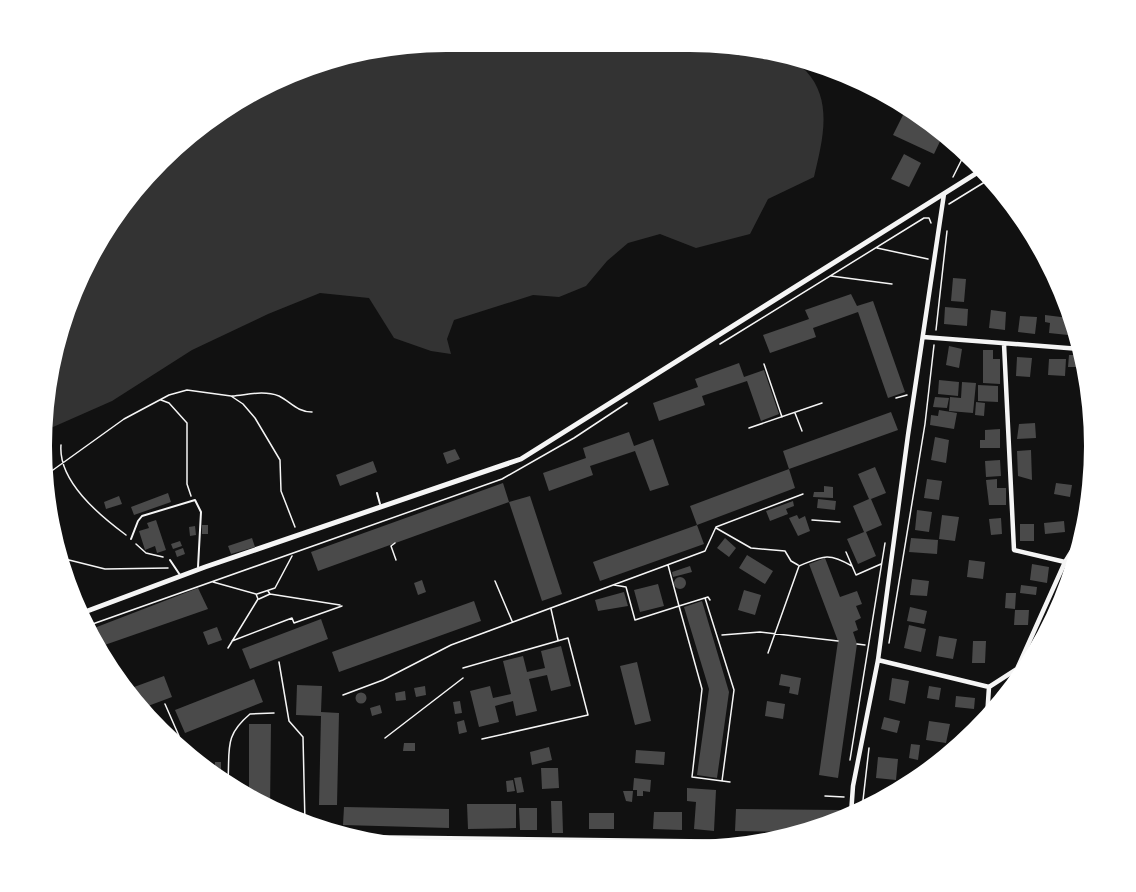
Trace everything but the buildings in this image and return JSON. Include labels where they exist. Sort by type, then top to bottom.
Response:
[{"type":"street","points":[[88,611],[181,576],[521,459],[974,174]]},
{"type":"street","points":[[852,805],[853,786],[878,660],[944,194]]},
{"type":"street","points":[[923,337],[1071,348]]},
{"type":"street","points":[[1004,344],[1014,550],[1065,562]]},
{"type":"street","points":[[1023,655],[1067,559]]},
{"type":"street","points":[[878,660],[989,687],[1012,672]]},
{"type":"street","points":[[988,703],[989,687]]},
{"type":"street","points":[[410,838],[590,840]]},
{"type":"lane","points":[[377,493],[381,507]]},
{"type":"lane","points":[[131,539],[142,516],[192,500],[197,502],[201,512],[196,562],[199,570]]},
{"type":"lane","points":[[170,560],[181,576]]},
{"type":"path","points":[[950,183],[961,161]]},
{"type":"path","points":[[949,205],[983,183]]},
{"type":"path","points":[[892,284],[830,276],[924,218],[929,218],[931,224]]},
{"type":"path","points":[[936,331],[947,226]]},
{"type":"path","points":[[876,248],[928,260],[929,251]]},
{"type":"path","points":[[886,662],[926,424],[935,341]]},
{"type":"path","points":[[764,364],[782,417]]},
{"type":"path","points":[[53,471],[124,419],[160,399],[187,390],[231,396],[265,393],[278,396],[299,410],[312,412]]},
{"type":"path","points":[[896,398],[907,394],[906,405]]},
{"type":"path","points":[[231,396],[243,404],[255,418],[280,460],[281,491],[299,535]]},
{"type":"path","points":[[160,399],[170,403],[187,423],[187,484],[192,500]]},
{"type":"path","points":[[749,428],[822,403]]},
{"type":"path","points":[[795,412],[802,431]]},
{"type":"path","points":[[61,445],[60,459],[63,465],[98,513],[146,553],[170,560]]},
{"type":"path","points":[[343,695],[382,680],[451,645],[705,551],[716,527],[803,494]]},
{"type":"path","points":[[386,520],[388,525]]},
{"type":"path","points":[[812,520],[840,522]]},
{"type":"path","points":[[716,527],[751,548],[785,552],[791,561],[799,566]]},
{"type":"path","points":[[849,762],[885,541]]},
{"type":"path","points":[[395,543],[391,546],[396,561]]},
{"type":"path","points":[[846,552],[856,575],[882,564]]},
{"type":"path","points":[[212,581],[256,594],[275,588],[293,554]]},
{"type":"path","points":[[799,566],[824,556],[835,556],[852,566]]},
{"type":"path","points":[[70,560],[105,569],[167,567],[178,570]]},
{"type":"path","points":[[668,564],[702,689],[692,777],[730,782]]},
{"type":"path","points":[[768,653],[777,634],[799,566]]},
{"type":"path","points":[[495,581],[512,622]]},
{"type":"path","points":[[95,623],[208,582]]},
{"type":"path","points":[[612,584],[626,587],[635,620],[705,598],[710,600]]},
{"type":"path","points":[[267,590],[270,594]]},
{"type":"path","points":[[256,594],[258,599]]},
{"type":"path","points":[[228,648],[232,641],[258,599],[270,594],[342,606],[294,623],[292,618],[232,641]]},
{"type":"path","points":[[705,598],[734,690],[722,781]]},
{"type":"path","points":[[551,608],[558,641]]},
{"type":"path","points":[[722,634],[760,632],[838,641]]},
{"type":"path","points":[[463,668],[568,638],[588,715],[482,739]]},
{"type":"path","points":[[857,644],[867,645]]},
{"type":"path","points":[[279,662],[289,721],[303,738],[305,814]]},
{"type":"path","points":[[385,738],[463,678]]},
{"type":"path","points":[[165,704],[178,733]]},
{"type":"path","points":[[228,774],[230,736],[235,728],[250,714],[274,713]]},
{"type":"path","points":[[863,799],[870,745]]},
{"type":"path","points":[[825,796],[845,797]]},
{"type":"shaded area","points":[[690,52],[741,56],[792,66],[806,71],[815,83],[823,108],[824,122],[814,177],[768,199],[750,234],[696,248],[660,234],[628,243],[607,261],[586,286],[559,297],[533,295],[454,320],[447,339],[451,354],[431,351],[394,338],[369,298],[320,293],[268,314],[192,350],[112,401],[53,427],[60,369],[73,320],[82,295],[105,249],[134,206],[187,150],[249,105],[295,82],[369,60],[420,53]]}]
